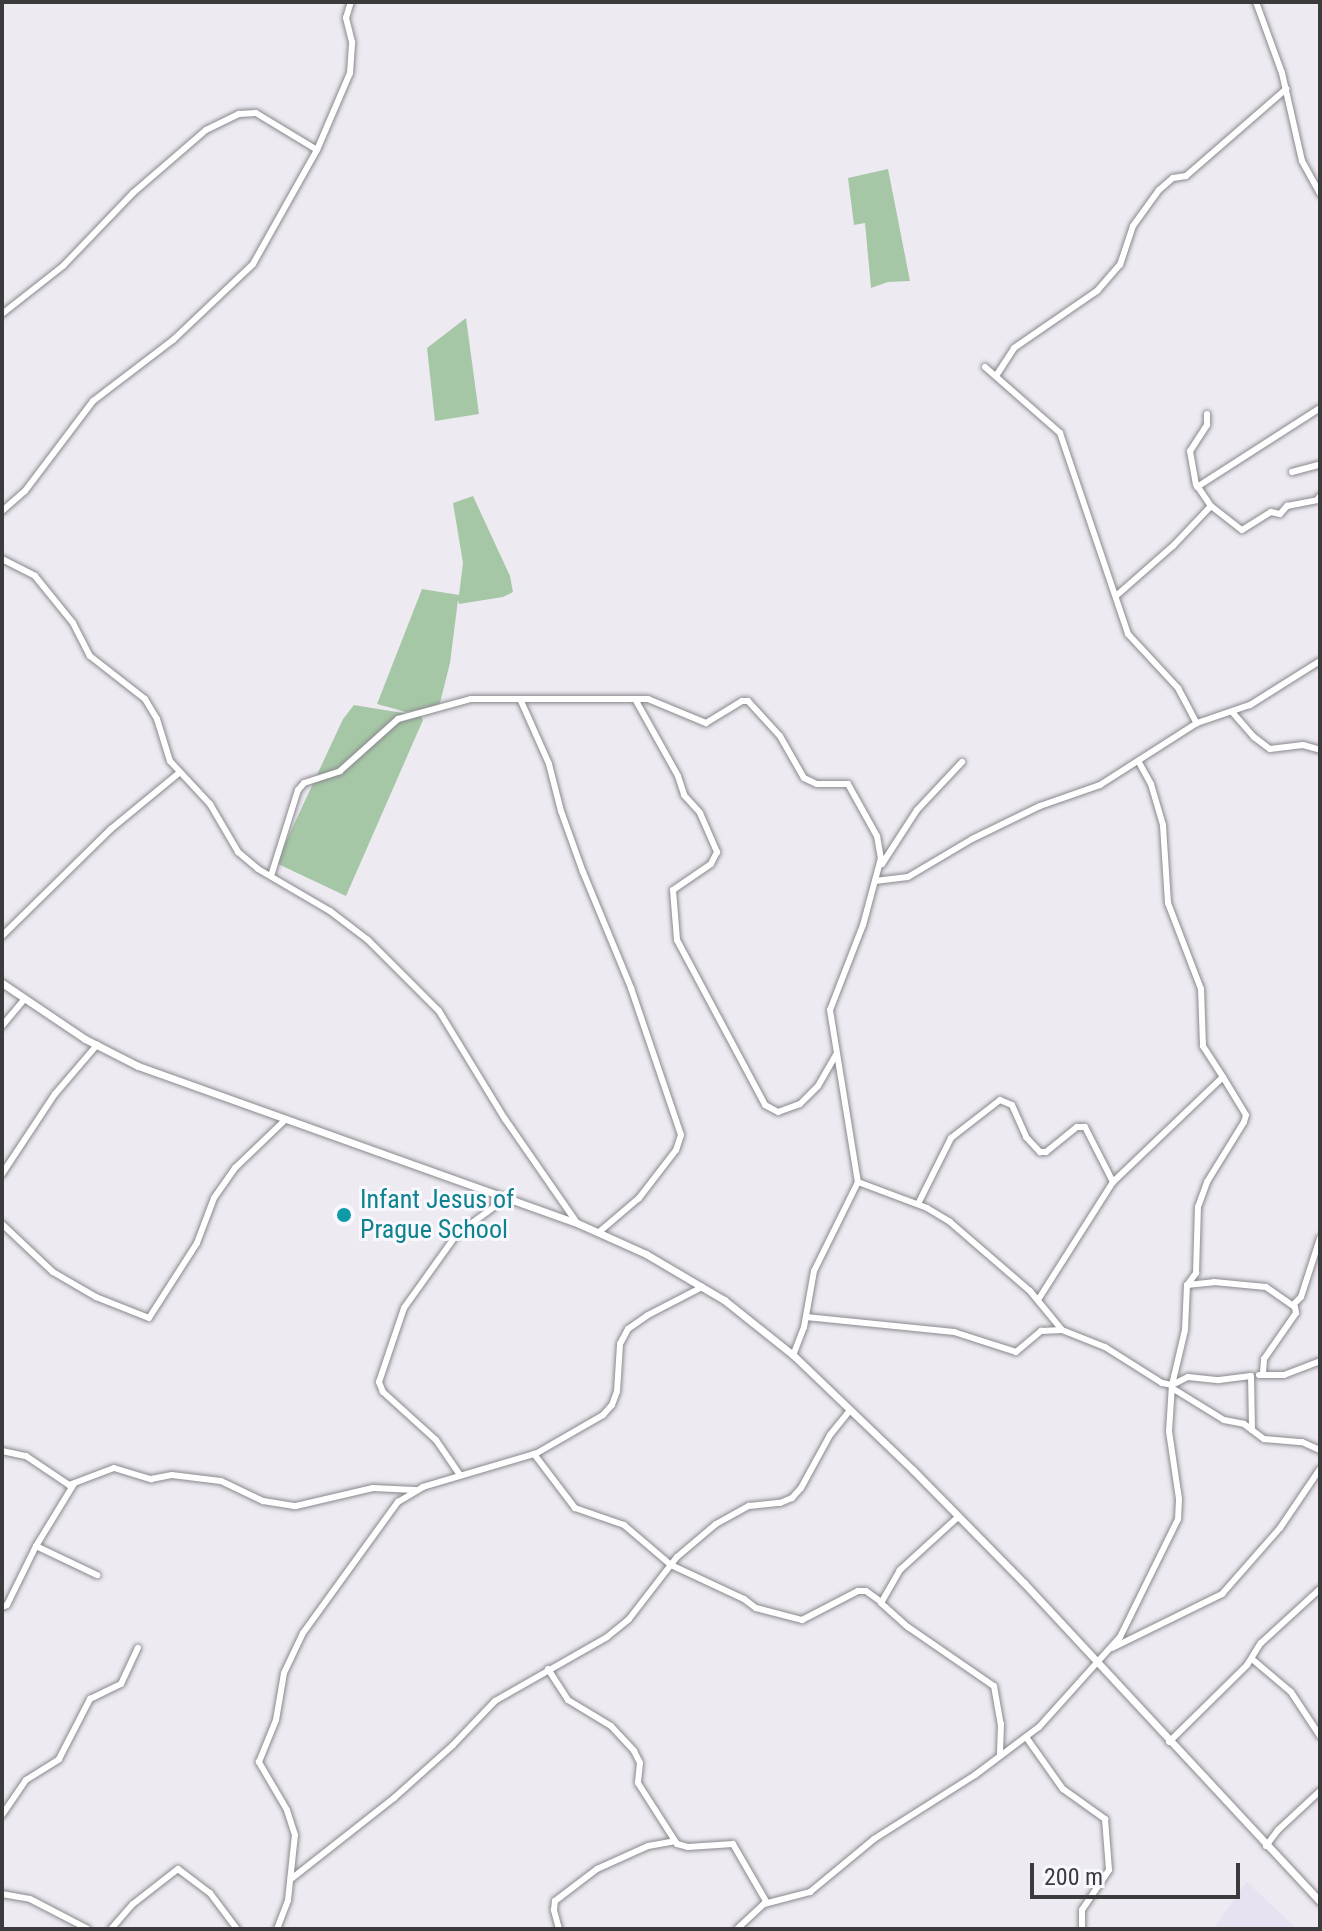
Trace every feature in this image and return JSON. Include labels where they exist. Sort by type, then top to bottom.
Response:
[{"type":"street","points":[[2,511],[39,474],[93,401],[173,340],[253,264],[317,150],[350,73],[352,42],[346,18],[351,2]]},
{"type":"street","points":[[1256,2],[1286,89],[1302,161],[1320,194]]},
{"type":"street","points":[[996,376],[1014,348],[1097,291],[1120,265],[1133,226],[1159,190],[1173,178],[1186,176],[1286,89]]},
{"type":"street","points":[[2,314],[63,266],[133,193],[206,130],[239,114],[256,113],[317,150]]},
{"type":"street","points":[[985,367],[1051,423],[1064,439],[1130,638],[1178,688],[1197,723]]},
{"type":"street","points":[[1197,487],[1320,408]]},
{"type":"street","points":[[1207,414],[1207,425],[1190,451],[1197,487],[1211,506],[1242,530],[1271,512],[1280,514],[1287,506],[1317,500],[1320,496]]},
{"type":"street","points":[[1292,472],[1320,465]]},
{"type":"street","points":[[1116,596],[1173,546],[1211,506]]},
{"type":"street","points":[[2,559],[31,573],[41,582],[73,623],[90,656],[145,699],[157,719],[168,756],[179,773],[210,804],[238,852],[330,911],[368,940],[439,1011],[505,1119],[577,1223]]},
{"type":"street","points":[[875,881],[908,877],[972,839],[1055,800],[1100,785],[1197,723],[1233,713],[1320,661]]},
{"type":"street","points":[[271,876],[298,790],[305,781],[327,778],[340,771],[378,734],[406,716],[475,698],[521,701],[635,699],[659,702],[706,723],[742,701],[751,703],[780,736],[804,778],[823,785],[845,783],[852,788],[877,836],[880,867]]},
{"type":"street","points":[[635,699],[678,776],[684,795],[700,813],[717,852],[713,862],[673,890],[677,940],[765,1105],[778,1112],[800,1104],[818,1086],[836,1055]]},
{"type":"street","points":[[521,701],[549,764],[561,811],[631,988],[681,1135],[676,1150],[639,1198],[599,1232]]},
{"type":"street","points":[[1233,713],[1254,737],[1270,749],[1303,745],[1320,750]]},
{"type":"street","points":[[793,1355],[806,1317],[814,1271],[858,1182],[846,1089],[829,1022],[832,1000],[855,949],[880,867],[917,810],[962,762]]},
{"type":"street","points":[[737,1929],[767,1903],[810,1892],[874,1839],[999,1757],[1049,1718],[1112,1648],[1178,1519],[1178,1491],[1169,1439],[1172,1387],[1185,1330],[1187,1285],[1196,1273],[1198,1207],[1207,1182],[1246,1115],[1203,1046],[1199,1028],[1203,1015],[1201,989],[1168,903],[1163,825],[1151,784],[1139,762]]},
{"type":"street","points":[[2,936],[111,829],[179,773]]},
{"type":"street","points":[[2,983],[97,1045],[162,1076],[599,1232],[702,1287],[757,1323],[958,1517],[1320,1902]]},
{"type":"street","points":[[2,1026],[25,999]]},
{"type":"street","points":[[2,1174],[55,1094],[97,1045]]},
{"type":"street","points":[[1038,1300],[1113,1182],[1223,1077]]},
{"type":"street","points":[[918,1204],[951,1138],[1000,1100],[1012,1105],[1026,1137],[1040,1152],[1049,1150],[1077,1127],[1085,1127],[1113,1182]]},
{"type":"street","points":[[2,1224],[53,1272],[96,1297],[149,1318],[197,1243],[214,1198],[235,1168],[285,1120]]},
{"type":"street","points":[[858,1182],[918,1204],[957,1227],[1038,1300],[1062,1330]]},
{"type":"street","points":[[460,1475],[436,1440],[383,1392],[379,1382],[404,1308],[447,1245],[472,1221],[494,1207],[495,1194]]},
{"type":"street","points":[[1293,1305],[1301,1297],[1320,1238]]},
{"type":"street","points":[[1187,1285],[1201,1282],[1260,1286],[1279,1293],[1293,1305],[1296,1313],[1264,1359],[1263,1375]]},
{"type":"street","points":[[277,1929],[287,1910],[294,1831],[259,1762],[276,1720],[284,1673],[303,1633],[387,1513],[415,1490],[534,1454],[609,1410],[617,1391],[621,1339],[628,1329],[702,1287]]},
{"type":"street","points":[[806,1317],[954,1332],[1016,1352],[1038,1332],[1062,1330],[1105,1347],[1224,1420],[1240,1423],[1271,1441],[1302,1442],[1320,1450]]},
{"type":"street","points":[[1172,1387],[1185,1378],[1219,1380],[1290,1373],[1320,1361]]},
{"type":"street","points":[[1251,1376],[1252,1430]]},
{"type":"street","points":[[291,1879],[394,1798],[453,1745],[495,1701],[607,1637],[629,1619],[694,1541],[732,1514],[792,1498],[801,1488],[830,1435],[850,1410]]},
{"type":"street","points":[[2,1451],[26,1456],[65,1484],[114,1468],[151,1479],[172,1475],[210,1478],[263,1501],[296,1506],[382,1487],[415,1490]]},
{"type":"street","points":[[534,1454],[570,1503],[585,1514],[624,1525],[671,1565],[744,1599],[756,1608],[798,1620],[858,1591],[866,1591],[908,1627],[994,1686],[1002,1737],[999,1757]]},
{"type":"street","points":[[1112,1648],[1222,1594],[1280,1528],[1320,1469]]},
{"type":"street","points":[[2,1607],[7,1605],[36,1546],[78,1480]]},
{"type":"street","points":[[881,1602],[900,1570],[958,1517]]},
{"type":"street","points":[[36,1546],[97,1575]]},
{"type":"street","points":[[1169,1742],[1252,1659],[1261,1643],[1320,1589]]},
{"type":"street","points":[[2,1815],[26,1780],[59,1759],[90,1699],[121,1684],[138,1648]]},
{"type":"street","points":[[1252,1659],[1286,1686],[1319,1731]]},
{"type":"street","points":[[548,1669],[568,1700],[611,1726],[634,1751],[640,1763],[638,1783],[675,1841],[688,1847],[733,1844],[767,1903]]},
{"type":"street","points":[[1026,1737],[1064,1790],[1105,1819],[1109,1870],[1082,1910],[1082,1929]]},
{"type":"street","points":[[1266,1846],[1278,1830],[1320,1791]]},
{"type":"street","points":[[559,1929],[555,1901],[597,1869],[648,1846],[675,1841]]},
{"type":"street","points":[[111,1929],[133,1904],[178,1869],[210,1893],[237,1929]]},
{"type":"street","points":[[2,1894],[30,1899],[88,1929]]},
{"type":"shaded area","points":[[1247,1882],[1297,1929],[1213,1929]]},
{"type":"green space","points":[[888,169],[910,281],[888,282],[871,288],[865,223],[854,225],[848,178]]},
{"type":"green space","points":[[466,318],[479,414],[435,421],[427,348]]},
{"type":"green space","points":[[473,496],[510,576],[513,592],[503,597],[459,604],[458,600],[450,663],[439,707],[406,712],[377,704],[422,589],[459,595],[463,563],[453,503]]},
{"type":"green space","points":[[354,705],[421,716],[423,720],[346,896],[276,863],[343,719]]},
{"type":"place","name":"Infant Jesus of Prague School","points":[[344,1215]]}]
